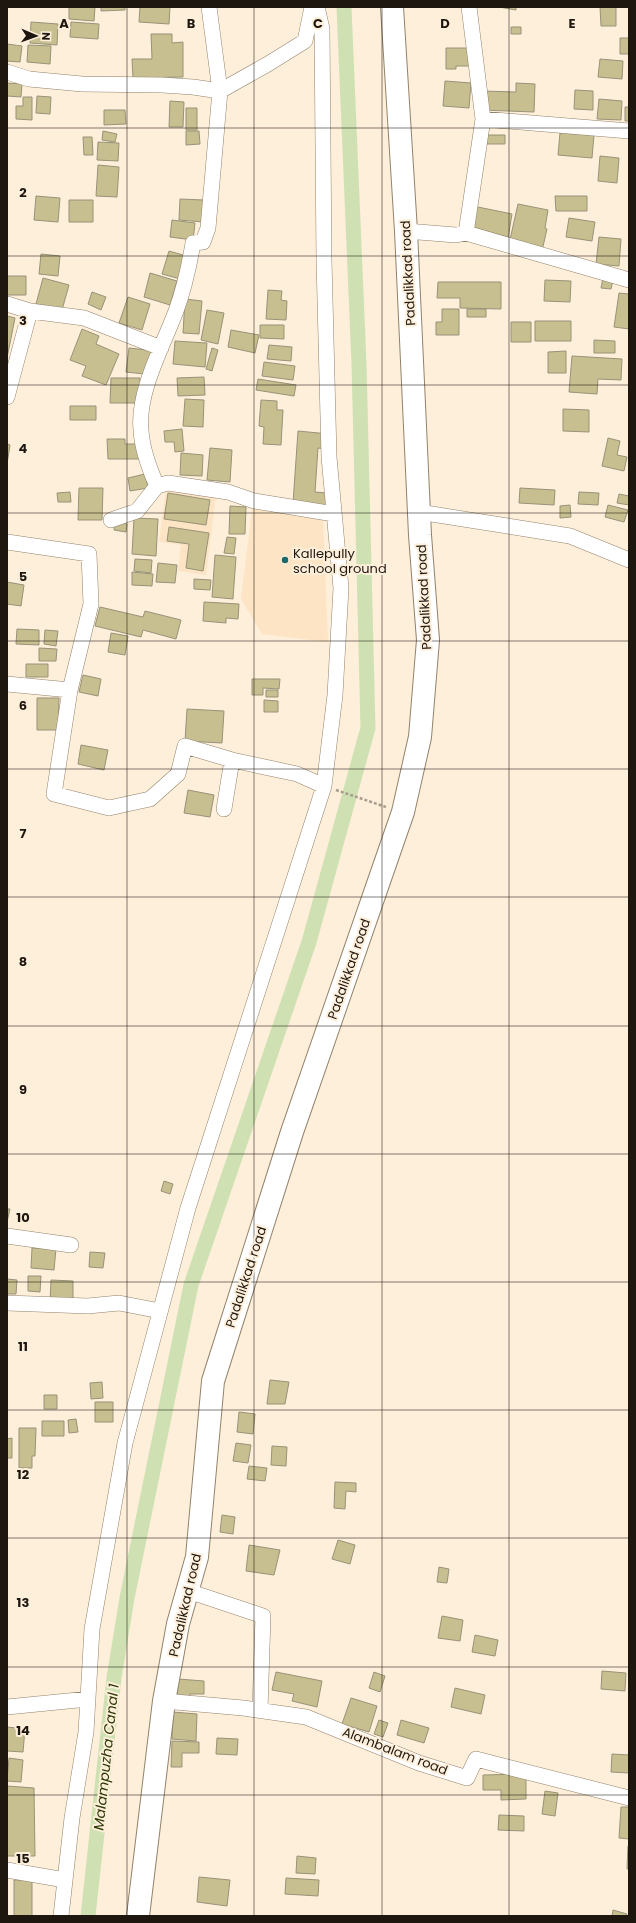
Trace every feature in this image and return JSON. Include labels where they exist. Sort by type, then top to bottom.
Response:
[{"type":"street","points":[[157,486],[147,460],[140,430],[142,408],[161,348],[189,270],[193,243],[203,242],[208,228],[220,91],[209,7]]},
{"type":"street","points":[[7,72],[29,79],[82,84],[162,85],[220,91],[305,41],[312,7]]},
{"type":"street","points":[[62,1916],[72,1818],[86,1732],[92,1629],[125,1443],[188,1208],[324,786],[335,695],[341,588],[328,449],[324,260],[322,30],[317,7]]},
{"type":"street","name":"Padalikkad road","points":[[138,1916],[164,1701],[178,1624],[197,1557],[213,1381],[292,1132],[403,812],[420,737],[428,640],[419,512],[406,231],[392,7]]},
{"type":"street","points":[[466,233],[483,119],[469,7]]},
{"type":"street","points":[[483,119],[629,131]]},
{"type":"street","points":[[406,231],[456,235],[466,233],[629,280]]},
{"type":"street","points":[[7,304],[30,311],[84,318],[161,348]]},
{"type":"street","points":[[7,397],[30,311]]},
{"type":"street","points":[[111,520],[137,511],[157,486],[168,483],[228,492],[254,501],[334,514]]},
{"type":"street","points":[[419,512],[570,536],[629,560]]},
{"type":"street","points":[[7,542],[89,554],[91,604],[70,690],[54,794],[109,808],[150,798],[178,774],[185,746],[232,760],[297,774],[324,786]]},
{"type":"street","points":[[7,684],[70,690]]},
{"type":"street","points":[[224,809],[232,760]]},
{"type":"street","points":[[7,1236],[71,1245]]},
{"type":"street","points":[[7,1303],[88,1306],[119,1303],[160,1311]]},
{"type":"street","points":[[188,1591],[263,1616],[260,1710]]},
{"type":"street","points":[[7,1707],[88,1699]]},
{"type":"street","name":"Alambalam road","points":[[164,1701],[243,1708],[306,1717],[419,1763],[467,1778],[476,1759],[629,1798]]},
{"type":"street","points":[[7,1870],[65,1880]]},
{"type":"path","points":[[324,786],[403,812]]},
{"type":"shaded area","points":[[166,489],[216,496],[206,575],[178,571],[181,545],[159,542]]},
{"type":"shaded area","name":"Kallepully school ground","points":[[252,509],[323,520],[328,642],[262,634],[241,599]]},
{"type":"building","points":[[69,7],[95,7],[94,21],[69,19]]},
{"type":"building","points":[[101,7],[125,7],[125,10],[101,11]]},
{"type":"building","points":[[140,7],[170,7],[169,24],[139,22]]},
{"type":"building","points":[[499,7],[516,7],[516,10]]},
{"type":"building","points":[[600,7],[616,7],[616,26],[601,26]]},
{"type":"building","points":[[31,22],[58,24],[57,45],[30,43]]},
{"type":"building","points":[[71,22],[99,24],[98,39],[70,37]]},
{"type":"building","points":[[511,27],[521,27],[521,34],[511,34]]},
{"type":"building","points":[[151,34],[172,34],[172,43],[183,42],[183,77],[133,78],[132,59],[152,59]]},
{"type":"building","points":[[620,38],[629,38],[629,54],[620,54]]},
{"type":"building","points":[[7,44],[22,46],[20,62],[7,61]]},
{"type":"building","points":[[28,45],[51,46],[50,64],[27,62]]},
{"type":"building","points":[[446,48],[478,48],[478,66],[456,66],[456,69],[446,69]]},
{"type":"building","points":[[600,59],[623,61],[622,79],[598,77]]},
{"type":"building","points":[[445,81],[471,83],[469,108],[443,106]]},
{"type":"building","points":[[7,83],[22,84],[21,97],[7,96]]},
{"type":"building","points":[[516,83],[535,84],[534,112],[481,110],[482,91],[516,92]]},
{"type":"building","points":[[575,90],[593,91],[593,110],[574,109]]},
{"type":"building","points":[[37,96],[51,97],[50,114],[36,113]]},
{"type":"building","points":[[23,97],[32,97],[32,120],[16,119],[16,106],[23,106]]},
{"type":"building","points":[[599,99],[622,101],[621,120],[597,119]]},
{"type":"building","points":[[170,101],[184,102],[183,127],[169,127]]},
{"type":"building","points":[[625,107],[629,107],[629,121],[625,121]]},
{"type":"building","points":[[186,108],[197,108],[197,130],[186,130]]},
{"type":"building","points":[[104,110],[125,110],[126,124],[104,125]]},
{"type":"building","points":[[103,131],[117,134],[115,142],[102,140]]},
{"type":"building","points":[[186,131],[199,131],[200,144],[186,145]]},
{"type":"building","points":[[560,133],[594,135],[592,158],[558,155]]},
{"type":"building","points":[[486,135],[505,135],[505,144],[486,144]]},
{"type":"building","points":[[83,137],[92,137],[93,155],[84,155]]},
{"type":"building","points":[[98,142],[119,143],[118,161],[97,160]]},
{"type":"building","points":[[600,156],[619,158],[617,183],[598,181]]},
{"type":"building","points":[[98,165],[119,167],[117,197],[96,196]]},
{"type":"building","points":[[36,196],[60,198],[58,222],[34,220]]},
{"type":"building","points":[[555,196],[587,196],[587,211],[556,211]]},
{"type":"building","points":[[180,199],[204,200],[203,222],[179,220]]},
{"type":"building","points":[[69,200],[93,200],[93,222],[69,222]]},
{"type":"building","points":[[518,204],[548,210],[545,228],[547,229],[542,251],[509,244]]},
{"type":"building","points":[[468,205],[512,214],[508,238],[464,229]]},
{"type":"building","points":[[569,218],[595,222],[592,241],[566,237]]},
{"type":"building","points":[[172,220],[195,223],[193,240],[170,237]]},
{"type":"building","points":[[599,237],[621,239],[619,266],[596,264]]},
{"type":"building","points":[[169,251],[190,257],[184,280],[162,274]]},
{"type":"building","points":[[41,254],[60,256],[58,276],[39,274]]},
{"type":"building","points":[[150,273],[177,281],[170,305],[144,297]]},
{"type":"building","points":[[7,276],[26,276],[26,295],[7,295]]},
{"type":"building","points":[[43,278],[69,285],[62,310],[36,304]]},
{"type":"building","points":[[603,278],[613,280],[611,289],[601,288]]},
{"type":"building","points":[[545,280],[571,281],[570,302],[544,301]]},
{"type":"building","points":[[438,282],[501,282],[501,309],[460,308],[460,298],[437,298]]},
{"type":"building","points":[[268,290],[282,291],[281,300],[287,301],[286,320],[266,319]]},
{"type":"building","points":[[92,292],[106,297],[101,310],[88,304]]},
{"type":"building","points":[[619,293],[629,294],[629,329],[614,327]]},
{"type":"building","points":[[128,297],[150,304],[142,330],[119,323]]},
{"type":"building","points":[[185,299],[202,301],[199,334],[183,333]]},
{"type":"building","points":[[442,309],[459,309],[459,335],[436,335],[436,322],[442,322]]},
{"type":"building","points":[[467,309],[486,309],[486,317],[467,317]]},
{"type":"building","points":[[207,310],[224,313],[218,344],[201,340]]},
{"type":"building","points":[[7,316],[15,318],[7,358]]},
{"type":"building","points":[[535,321],[571,321],[571,341],[535,341]]},
{"type":"building","points":[[511,322],[531,322],[531,342],[511,342]]},
{"type":"building","points":[[260,325],[284,325],[284,339],[260,338]]},
{"type":"building","points":[[82,329],[99,336],[96,344],[119,354],[106,385],[82,376],[86,366],[70,360]]},
{"type":"building","points":[[231,330],[259,335],[255,353],[228,347]]},
{"type":"building","points":[[594,340],[615,341],[615,353],[594,353]]},
{"type":"building","points":[[175,341],[207,343],[205,367],[173,364]]},
{"type":"building","points":[[269,345],[292,347],[291,361],[267,359]]},
{"type":"building","points":[[129,348],[156,351],[153,375],[126,372]]},
{"type":"building","points":[[212,348],[218,350],[212,371],[206,369]]},
{"type":"building","points":[[566,351],[566,373],[548,373],[548,352]]},
{"type":"building","points":[[572,356],[622,359],[621,380],[598,379],[597,394],[569,392]]},
{"type":"building","points":[[264,362],[295,366],[293,380],[262,376]]},
{"type":"building","points":[[204,377],[205,395],[178,396],[177,378]]},
{"type":"building","points":[[111,378],[140,378],[140,403],[110,403]]},
{"type":"building","points":[[258,379],[296,385],[294,396],[256,390]]},
{"type":"building","points":[[185,399],[204,400],[203,427],[183,426]]},
{"type":"building","points":[[261,400],[277,401],[277,410],[283,410],[281,445],[263,444],[264,427],[259,426]]},
{"type":"building","points":[[70,406],[96,406],[96,420],[70,420]]},
{"type":"building","points":[[563,409],[589,410],[589,432],[563,431]]},
{"type":"building","points":[[182,429],[184,451],[175,452],[174,442],[165,442],[164,431]]},
{"type":"building","points":[[298,431],[329,434],[328,449],[318,448],[315,492],[327,493],[326,506],[293,503]]},
{"type":"building","points":[[608,438],[620,441],[617,455],[627,457],[624,471],[602,466]]},
{"type":"building","points":[[107,439],[125,439],[125,444],[139,444],[139,459],[108,459]]},
{"type":"building","points":[[7,444],[10,445],[7,464]]},
{"type":"building","points":[[210,448],[232,450],[230,482],[207,480]]},
{"type":"building","points":[[181,453],[203,455],[202,476],[180,475]]},
{"type":"building","points":[[145,474],[148,488],[130,491],[128,478]]},
{"type":"building","points":[[79,488],[103,488],[102,520],[78,520]]},
{"type":"building","points":[[520,488],[555,490],[554,505],[519,503]]},
{"type":"building","points":[[70,492],[71,502],[58,502],[57,493]]},
{"type":"building","points":[[579,492],[599,493],[598,505],[578,504]]},
{"type":"building","points":[[168,493],[210,500],[206,525],[164,519]]},
{"type":"building","points":[[619,494],[629,496],[629,505],[617,503]]},
{"type":"building","points":[[570,505],[571,517],[560,518],[560,506]]},
{"type":"building","points":[[608,505],[628,510],[624,522],[605,517]]},
{"type":"building","points":[[230,506],[246,507],[245,534],[229,534]]},
{"type":"building","points":[[134,518],[158,519],[156,556],[132,554]]},
{"type":"building","points":[[115,522],[127,524],[126,532],[114,530]]},
{"type":"building","points":[[169,527],[209,533],[203,571],[186,568],[189,544],[167,541]]},
{"type":"building","points":[[227,537],[236,538],[234,554],[224,553]]},
{"type":"building","points":[[215,555],[236,557],[233,599],[212,597]]},
{"type":"building","points":[[135,559],[152,560],[151,573],[134,571]]},
{"type":"building","points":[[158,563],[177,565],[175,583],[156,582]]},
{"type":"building","points":[[132,572],[153,574],[152,586],[132,585]]},
{"type":"building","points":[[194,579],[211,580],[210,590],[194,589]]},
{"type":"building","points":[[7,582],[24,585],[21,606],[7,604]]},
{"type":"building","points":[[204,602],[239,604],[238,619],[226,618],[226,623],[203,621]]},
{"type":"building","points":[[100,607],[143,617],[145,611],[181,620],[176,639],[143,630],[141,637],[95,626]]},
{"type":"building","points":[[17,629],[39,630],[39,645],[16,644]]},
{"type":"building","points":[[45,630],[58,631],[56,646],[44,644]]},
{"type":"building","points":[[111,633],[128,636],[125,655],[108,652]]},
{"type":"building","points":[[39,648],[57,649],[56,661],[39,661]]},
{"type":"building","points":[[26,664],[48,664],[48,677],[26,677]]},
{"type":"building","points":[[83,675],[101,679],[98,696],[79,692]]},
{"type":"building","points":[[252,679],[280,679],[279,689],[263,688],[263,695],[252,695]]},
{"type":"building","points":[[266,690],[278,690],[278,697],[266,697]]},
{"type":"building","points":[[37,698],[59,698],[58,730],[37,730]]},
{"type":"building","points":[[264,700],[278,701],[278,712],[264,712]]},
{"type":"building","points":[[187,709],[224,711],[222,743],[185,741]]},
{"type":"building","points":[[81,745],[108,750],[104,770],[78,764]]},
{"type":"building","points":[[188,790],[214,795],[210,817],[184,813]]},
{"type":"building","points":[[164,1181],[173,1184],[170,1194],[161,1191]]},
{"type":"building","points":[[7,1209],[10,1209],[7,1222]]},
{"type":"building","points":[[32,1248],[56,1249],[54,1270],[31,1268]]},
{"type":"building","points":[[90,1252],[105,1253],[103,1268],[89,1267]]},
{"type":"building","points":[[28,1276],[41,1276],[40,1292],[28,1291]]},
{"type":"building","points":[[7,1279],[17,1280],[16,1294],[7,1294]]},
{"type":"building","points":[[51,1280],[73,1281],[73,1303],[50,1303]]},
{"type":"building","points":[[270,1380],[289,1382],[285,1404],[267,1404]]},
{"type":"building","points":[[102,1382],[103,1398],[91,1399],[90,1383]]},
{"type":"building","points":[[44,1395],[57,1395],[57,1409],[44,1409]]},
{"type":"building","points":[[95,1402],[113,1402],[113,1422],[95,1422]]},
{"type":"building","points":[[239,1412],[255,1414],[253,1434],[237,1432]]},
{"type":"building","points":[[76,1419],[78,1432],[69,1433],[68,1420]]},
{"type":"building","points":[[42,1421],[64,1421],[64,1436],[42,1436]]},
{"type":"building","points":[[19,1428],[36,1428],[35,1456],[32,1456],[32,1468],[19,1468]]},
{"type":"building","points":[[12,1438],[12,1458],[7,1458],[7,1439]]},
{"type":"building","points":[[236,1443],[251,1445],[248,1463],[233,1461]]},
{"type":"building","points":[[272,1446],[287,1447],[286,1466],[271,1465]]},
{"type":"building","points":[[249,1466],[267,1468],[265,1481],[247,1479]]},
{"type":"building","points":[[335,1482],[356,1483],[356,1492],[346,1491],[345,1509],[334,1508]]},
{"type":"building","points":[[222,1515],[235,1517],[233,1534],[220,1532]]},
{"type":"building","points":[[338,1540],[355,1545],[350,1564],[332,1559]]},
{"type":"building","points":[[249,1545],[280,1550],[274,1575],[246,1571]]},
{"type":"building","points":[[439,1567],[449,1569],[447,1583],[437,1582]]},
{"type":"building","points":[[442,1616],[463,1620],[460,1641],[438,1638]]},
{"type":"building","points":[[475,1635],[498,1640],[495,1656],[472,1652]]},
{"type":"building","points":[[602,1671],[626,1673],[625,1691],[601,1689]]},
{"type":"building","points":[[276,1672],[322,1681],[317,1707],[292,1701],[294,1694],[272,1690]]},
{"type":"building","points":[[374,1672],[385,1676],[380,1692],[369,1688]]},
{"type":"building","points":[[178,1679],[204,1681],[204,1694],[190,1694],[190,1700],[177,1699]]},
{"type":"building","points":[[455,1688],[485,1695],[481,1714],[451,1707]]},
{"type":"building","points":[[351,1698],[377,1706],[369,1732],[342,1724]]},
{"type":"building","points":[[173,1712],[197,1714],[196,1741],[172,1739]]},
{"type":"building","points":[[379,1720],[388,1723],[383,1737],[374,1734]]},
{"type":"building","points":[[401,1720],[429,1728],[424,1743],[397,1735]]},
{"type":"building","points":[[7,1727],[25,1729],[23,1752],[7,1751]]},
{"type":"building","points":[[217,1738],[238,1739],[237,1755],[216,1754]]},
{"type":"building","points":[[172,1741],[199,1742],[199,1753],[182,1753],[182,1767],[171,1767]]},
{"type":"building","points":[[612,1754],[629,1755],[629,1773],[611,1772]]},
{"type":"building","points":[[9,1758],[23,1760],[21,1782],[7,1781]]},
{"type":"building","points":[[526,1774],[526,1799],[501,1800],[501,1790],[483,1790],[483,1775]]},
{"type":"building","points":[[7,1786],[34,1788],[35,1856],[7,1856]]},
{"type":"building","points":[[545,1791],[558,1793],[555,1816],[542,1814]]},
{"type":"building","points":[[621,1807],[629,1807],[629,1839],[619,1838]]},
{"type":"building","points":[[499,1815],[524,1816],[524,1831],[498,1830]]},
{"type":"building","points":[[628,1846],[629,1869],[627,1869]]},
{"type":"building","points":[[297,1856],[316,1858],[315,1874],[296,1873]]},
{"type":"building","points":[[199,1877],[230,1880],[227,1906],[197,1902]]},
{"type":"building","points":[[286,1878],[319,1880],[318,1896],[285,1894]]},
{"type":"building","points":[[14,1880],[32,1880],[32,1916],[14,1916]]},
{"type":"building","points":[[613,1910],[627,1914],[626,1916],[612,1916]]},
{"type":"waterway","name":"Malampuzha Canal 1","points":[[88,1916],[114,1678],[127,1598],[191,1285],[309,942],[368,728],[359,364],[344,7]]},
{"type":"place","name":"Kallepully school ground","points":[[285,560]]}]
